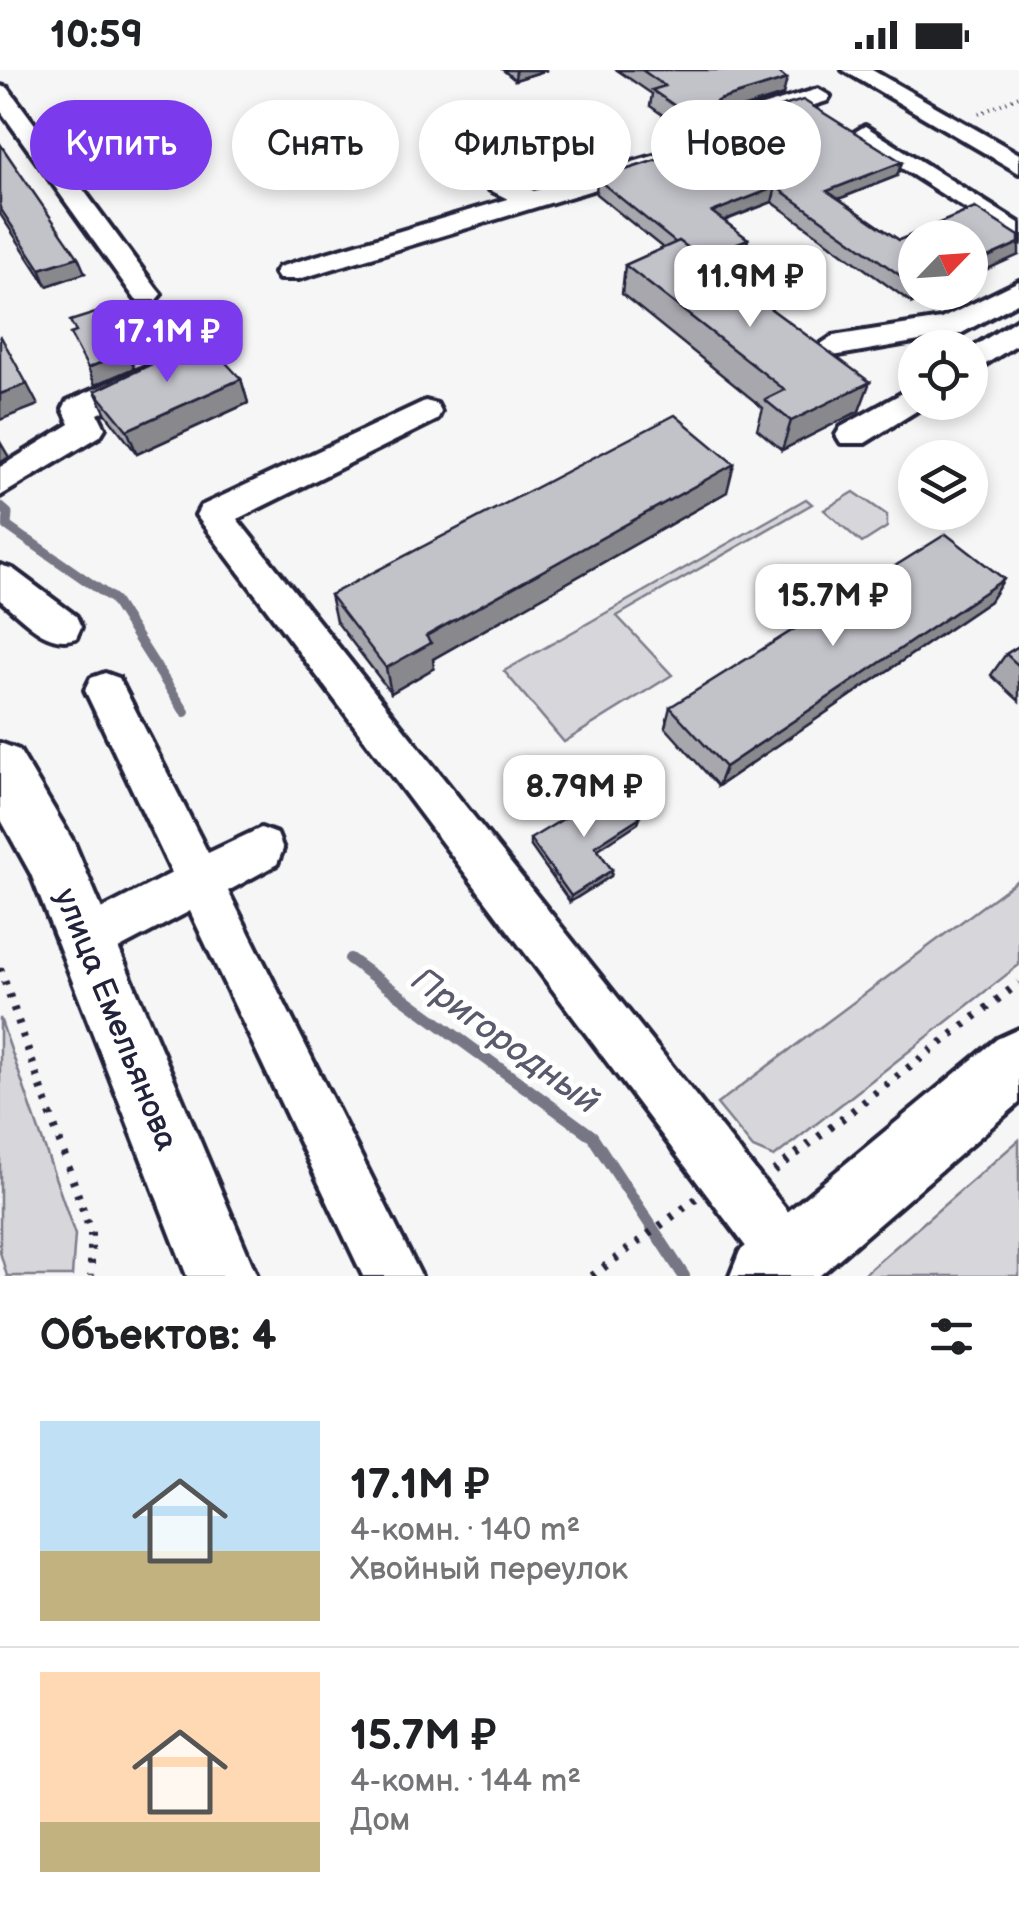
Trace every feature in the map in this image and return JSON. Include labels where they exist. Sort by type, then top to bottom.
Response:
[{"type":"main road","name":"улица Емельянова","points":[[0,768],[54,862],[222,1276]]},
{"type":"main road","points":[[777,1266],[1010,1079]]},
{"type":"street","points":[[855,70],[1019,165]]},
{"type":"street","points":[[778,78],[837,98]]},
{"type":"street","points":[[0,93],[151,304],[184,362],[78,409],[88,428],[0,482]]},
{"type":"street","points":[[821,102],[837,98],[902,98]]},
{"type":"street","points":[[865,134],[1019,234]]},
{"type":"street","points":[[288,273],[651,165]]},
{"type":"street","points":[[510,190],[533,202]]},
{"type":"street","points":[[833,346],[950,327],[1019,290]]},
{"type":"street","points":[[988,351],[1019,328]]},
{"type":"street","points":[[853,435],[898,407]]},
{"type":"street","points":[[425,412],[214,515],[726,1177],[777,1266]]},
{"type":"street","points":[[0,578],[62,627]]},
{"type":"street","points":[[105,690],[394,1276]]},
{"type":"street","points":[[86,943],[260,849]]},
{"type":"path","points":[[974,116],[1019,96]]},
{"type":"path","points":[[0,968],[4,990],[90,1234],[91,1276]]},
{"type":"path","points":[[592,1276],[748,1161],[778,1172],[1019,983]]},
{"type":"shaded area","points":[[854,492],[887,515],[887,527],[862,543],[824,510]]},
{"type":"shaded area","points":[[806,499],[812,504],[617,616],[672,675],[564,742],[504,671]]},
{"type":"shaded area","points":[[1019,879],[1019,965],[774,1157],[753,1148],[717,1104]]},
{"type":"shaded area","points":[[0,1018],[75,1235],[72,1276],[7,1276],[0,1252]]},
{"type":"shaded area","points":[[1019,1140],[1019,1276],[862,1276]]},
{"type":"building","points":[[642,70],[776,70],[787,79],[719,100],[666,100],[652,90],[665,86]]},
{"type":"building","points":[[821,111],[902,162],[827,191],[898,239],[898,274],[780,190],[821,190]]},
{"type":"building","points":[[0,144],[78,257],[40,269],[0,208]]},
{"type":"building","points":[[651,162],[651,190],[768,190],[712,212],[748,239],[701,257],[679,241],[676,243],[611,190],[631,190],[631,168]]},
{"type":"building","points":[[975,208],[1019,236],[1019,243],[988,257],[988,220],[946,220]]},
{"type":"building","points":[[679,241],[870,382],[791,421],[765,400],[785,390],[625,265]]},
{"type":"building","points":[[105,310],[128,351],[88,368],[70,334],[76,332],[70,321]]},
{"type":"building","points":[[0,335],[27,384],[0,394]]},
{"type":"building","points":[[204,339],[241,379],[127,430],[95,391]]},
{"type":"building","points":[[675,415],[734,464],[426,636],[431,643],[386,668],[330,595]]},
{"type":"building","points":[[946,534],[1004,579],[725,767],[670,707]]},
{"type":"building","points":[[1019,646],[1019,666],[1006,654]]},
{"type":"building","points":[[616,787],[640,817],[595,846],[612,870],[571,896],[530,839]]},
{"type":"waterway","name":"Пригородный","points":[[0,506],[8,513],[7,526],[31,543]]},
{"type":"waterway","name":"Пригородный","points":[[28,540],[113,599],[185,712]]},
{"type":"waterway","name":"Пригородный","points":[[350,959],[592,1136],[684,1276]]}]
